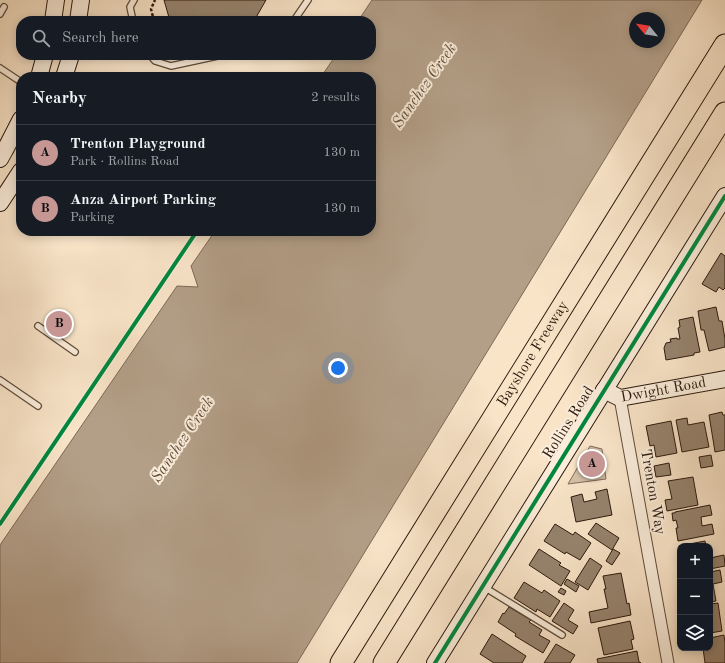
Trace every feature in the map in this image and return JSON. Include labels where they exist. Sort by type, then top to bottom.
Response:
[{"type":"highway","name":"Bayshore Freeway","points":[[341,663],[725,45]]},
{"type":"highway","points":[[384,663],[725,113]]},
{"type":"street","points":[[54,16],[56,0]]},
{"type":"street","points":[[79,16],[81,0]]},
{"type":"street","points":[[41,72],[44,60]]},
{"type":"street","points":[[66,72],[69,60]]},
{"type":"street","points":[[2,152],[16,128]]},
{"type":"street","points":[[0,203],[16,179]]},
{"type":"street","name":"Rollins Road","points":[[435,663],[725,196]]},
{"type":"street","name":"Dwight Road","points":[[604,390],[620,398],[725,379]]},
{"type":"street","name":"Trenton Way","points":[[620,398],[668,663]]},
{"type":"lane","points":[[133,16],[130,7],[134,0]]},
{"type":"lane","points":[[297,16],[308,0]]},
{"type":"lane","points":[[0,14],[4,7]]},
{"type":"lane","points":[[154,60],[170,66],[198,60]]},
{"type":"lane","points":[[0,76],[2,69],[16,79]]},
{"type":"lane","points":[[38,326],[75,352]]},
{"type":"lane","points":[[0,380],[38,406]]},
{"type":"lane","points":[[482,586],[562,635]]},
{"type":"path","points":[[153,16],[151,9],[155,0]]},
{"type":"shaded area","points":[[590,446],[602,449],[606,479],[568,484]]},
{"type":"water","name":"Sanchez Creek","points":[[372,0],[702,0],[297,663],[0,663],[0,545],[177,286],[198,287],[191,266],[212,236],[376,236],[376,72],[324,72],[333,60],[376,60],[376,16],[361,16]]},
{"type":"building","points":[[164,0],[266,0],[257,16],[169,16]]},
{"type":"building","points":[[721,253],[725,256],[725,288],[723,290],[719,287],[716,292],[702,284]]},
{"type":"building","points":[[716,307],[719,321],[722,321],[725,347],[709,351],[704,330],[701,330],[698,311]]},
{"type":"building","points":[[693,317],[700,352],[694,353],[694,355],[666,360],[664,348],[666,343],[671,342],[670,339],[680,339],[678,328],[680,327],[679,320]]},
{"type":"building","points":[[722,412],[723,415],[725,415],[725,450],[715,452],[709,415]]},
{"type":"building","points":[[687,418],[688,425],[704,422],[709,447],[682,452],[676,420]]},
{"type":"building","points":[[671,421],[677,453],[656,457],[654,445],[650,446],[646,426]]},
{"type":"building","points":[[711,455],[713,466],[701,468],[699,457]]},
{"type":"building","points":[[669,463],[671,475],[656,477],[654,466]]},
{"type":"building","points":[[693,477],[698,505],[667,511],[665,500],[672,499],[668,481]]},
{"type":"building","points":[[607,489],[612,515],[576,522],[571,497],[582,494],[584,502],[597,499],[595,492]]},
{"type":"building","points":[[710,505],[712,515],[701,517],[702,526],[712,524],[714,534],[678,541],[676,528],[678,528],[676,520],[673,521],[672,513]]},
{"type":"building","points":[[596,523],[619,538],[612,550],[588,534]]},
{"type":"building","points":[[555,524],[573,535],[575,532],[591,543],[580,560],[566,552],[565,554],[544,541]]},
{"type":"building","points":[[705,541],[705,543],[695,543]]},
{"type":"building","points":[[539,549],[561,563],[559,565],[570,571],[561,586],[529,565]]},
{"type":"building","points":[[613,549],[620,553],[612,565],[606,561]]},
{"type":"building","points":[[724,555],[725,566],[713,568],[713,557]]},
{"type":"building","points":[[590,558],[602,566],[588,590],[575,582]]},
{"type":"building","points":[[720,570],[722,582],[713,584],[713,571]]},
{"type":"building","points":[[621,573],[627,604],[629,603],[631,615],[591,623],[589,612],[608,608],[603,576]]},
{"type":"building","points":[[567,579],[579,586],[576,592],[564,584]]},
{"type":"building","points":[[524,582],[542,593],[544,590],[560,601],[550,617],[537,609],[536,612],[514,598]]},
{"type":"building","points":[[713,584],[716,601],[713,602]]},
{"type":"building","points":[[561,588],[566,591],[564,595],[558,592]]},
{"type":"building","points":[[564,603],[574,610],[568,620],[578,626],[573,634],[552,621]]},
{"type":"building","points":[[718,603],[722,631],[713,632],[713,615],[713,604]]},
{"type":"building","points":[[509,607],[531,620],[529,622],[542,630],[539,635],[550,641],[543,653],[515,636],[516,634],[498,622],[503,613],[504,614]]},
{"type":"building","points":[[630,621],[634,639],[631,640],[633,649],[604,655],[598,628]]},
{"type":"building","points":[[492,634],[526,656],[522,663],[494,663],[480,654]]},
{"type":"building","points":[[724,635],[725,663],[705,663],[703,651],[713,651],[713,637]]},
{"type":"building","points":[[556,644],[575,655],[570,663],[544,663]]},
{"type":"building","points":[[637,651],[639,662],[641,663],[598,663],[597,659]]},
{"type":"cycle path","points":[[435,663],[725,196]]},
{"type":"cycle path","points":[[0,524],[194,236]]},
{"type":"place","name":"Anza Airport Parking","points":[[59,324]]},
{"type":"place","name":"Trenton Playground","points":[[592,464]]}]
